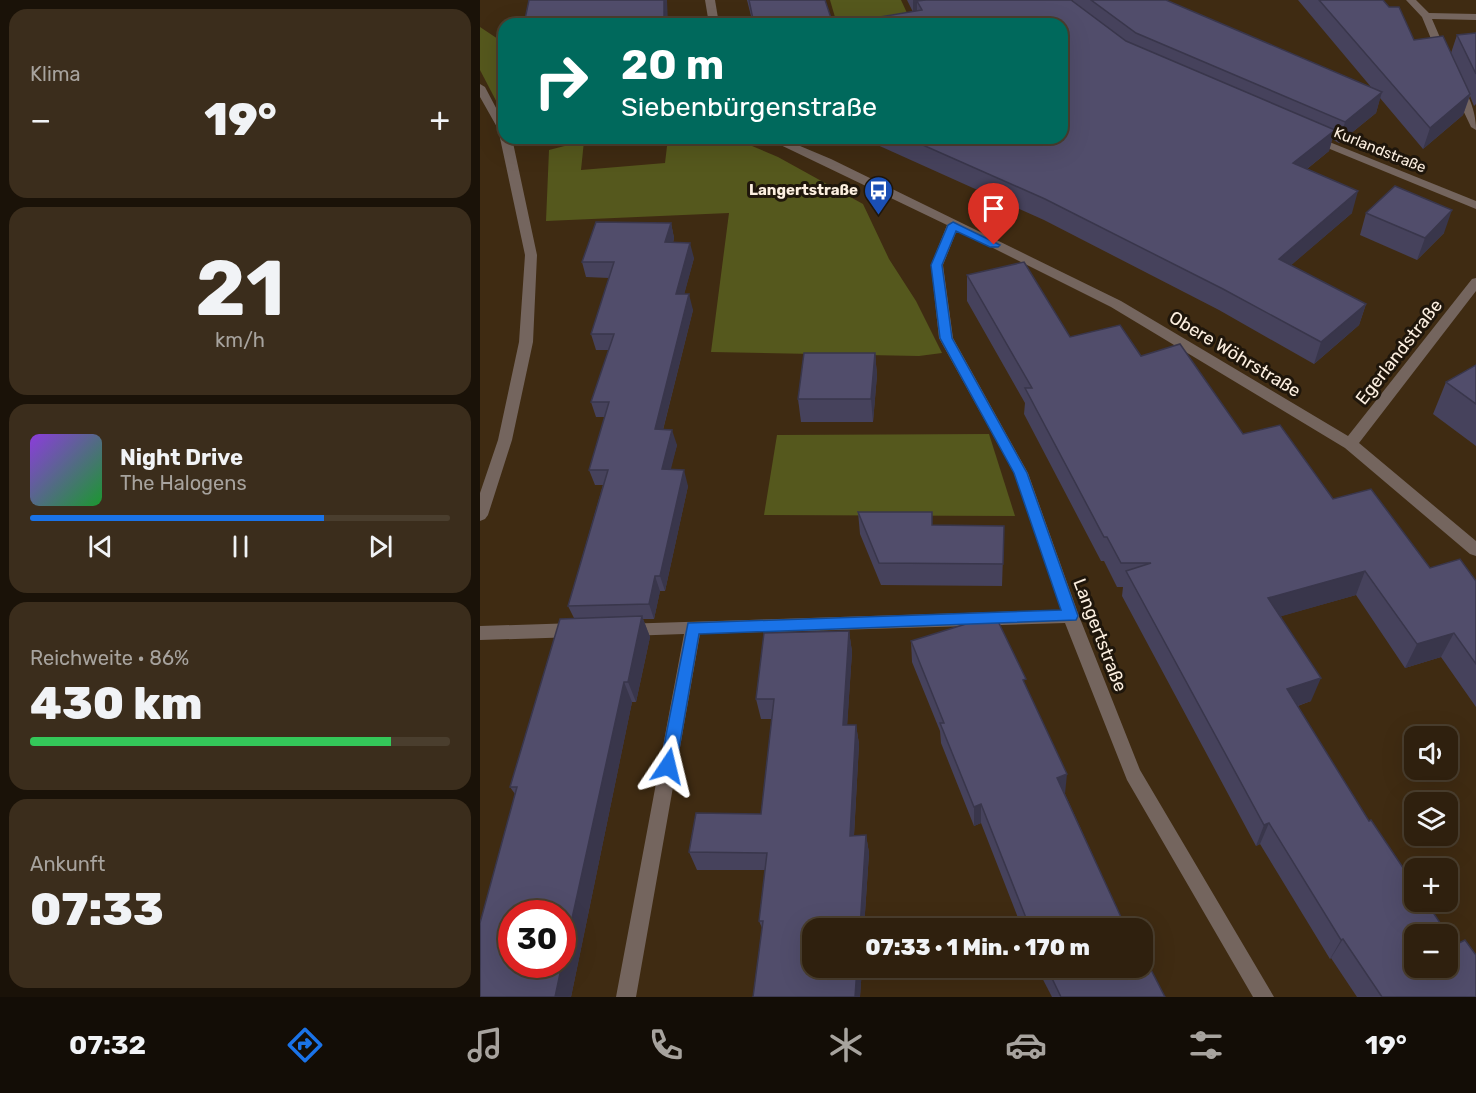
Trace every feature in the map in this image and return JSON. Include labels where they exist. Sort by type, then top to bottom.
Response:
[{"type":"street","points":[[710,0],[713,18]]},
{"type":"street","points":[[1411,0],[1426,16],[1476,127]]},
{"type":"street","points":[[1426,16],[1476,17]]},
{"type":"street","points":[[480,87],[498,122]]},
{"type":"street","name":"Kurlandstraße","points":[[1300,133],[1476,205]]},
{"type":"street","points":[[480,515],[505,440],[526,342],[531,255],[508,144]]},
{"type":"street","points":[[786,144],[827,161],[953,225]]},
{"type":"street","name":"Obere Wöhrstraße","points":[[953,225],[1116,304],[1350,444],[1476,550]]},
{"type":"street","name":"Langertstraße","points":[[953,225],[937,265],[946,338],[1020,473],[1071,616],[1133,774],[1264,997]]},
{"type":"street","name":"Egerlandstraße","points":[[1350,444],[1476,282]]},
{"type":"street","points":[[610,630],[1071,616]]},
{"type":"street","points":[[626,997],[693,628]]},
{"type":"street","points":[[480,633],[586,630]]},
{"type":"green space","points":[[830,0],[901,0],[907,13],[875,18],[835,18]]},
{"type":"green space","points":[[480,27],[498,39],[498,104],[480,70]]},
{"type":"green space","points":[[572,144],[584,144],[581,170],[665,163],[667,144],[747,144],[778,157],[863,204],[889,259],[916,301],[942,353],[919,356],[711,352],[729,213],[546,221],[549,150]]},
{"type":"green space","points":[[989,434],[1015,516],[764,515],[777,435]]},
{"type":"building","points":[[529,0],[664,0],[664,18],[525,18]]},
{"type":"building","points":[[749,0],[825,0],[831,18],[753,18]]},
{"type":"building","points":[[1071,0],[1126,41],[1335,130],[1293,163],[1358,191],[1279,259],[1366,304],[1321,342],[1223,289],[1045,199],[921,144],[1068,144],[1068,18],[874,18],[922,10],[917,1]]},
{"type":"building","points":[[1091,0],[1166,0],[1382,92],[1345,122],[1136,33]]},
{"type":"building","points":[[1319,0],[1383,0],[1389,7],[1399,7],[1414,40],[1443,36],[1470,94],[1430,128]]},
{"type":"building","points":[[1476,33],[1476,74],[1457,35]]},
{"type":"building","points":[[1395,186],[1452,210],[1425,238],[1366,213]]},
{"type":"building","points":[[596,222],[671,223],[665,242],[690,243],[676,294],[689,294],[655,429],[672,430],[662,469],[684,470],[660,576],[655,576],[649,604],[568,606],[608,470],[589,470],[609,402],[591,402],[614,334],[591,334],[614,262],[582,262]]},
{"type":"building","points":[[1024,262],[1070,337],[1120,325],[1141,356],[1180,344],[1243,434],[1280,425],[1333,499],[1371,489],[1430,568],[1460,559],[1476,581],[1476,664],[1454,633],[1417,644],[1365,571],[1268,598],[1321,678],[1287,689],[1369,821],[1371,820],[1404,869],[1404,912],[1433,912],[1441,924],[1404,924],[1404,978],[1458,978],[1458,944],[1465,940],[1476,955],[1476,997],[1382,997],[1343,939],[1341,940],[1269,823],[1264,825],[1126,571],[1151,563],[1121,563],[1107,537],[1104,537],[1025,388],[1032,388],[967,275]]},
{"type":"building","points":[[804,353],[875,353],[871,399],[798,399]]},
{"type":"building","points":[[1476,365],[1476,404],[1446,382]]},
{"type":"building","points":[[858,512],[932,512],[932,525],[1004,526],[1003,564],[879,563]]},
{"type":"building","points":[[995,615],[1026,679],[1023,680],[1067,774],[1057,778],[1121,918],[1026,918],[981,804],[974,807],[940,723],[944,723],[911,641]]},
{"type":"building","points":[[642,616],[628,682],[624,682],[576,901],[498,900],[498,978],[559,978],[555,997],[480,997],[480,923],[517,787],[510,787],[560,619]]},
{"type":"building","points":[[849,631],[843,725],[856,725],[850,836],[866,835],[861,918],[802,918],[802,978],[856,978],[855,997],[753,997],[763,921],[759,921],[767,853],[689,852],[696,813],[761,814],[774,699],[756,699],[764,633]]},
{"type":"building","points":[[1153,974],[1165,997],[1061,997],[1052,978],[1153,978]]},
{"type":"place","name":"Langertstraße","points":[[879,216]]},
{"type":"route","points":[[668,766],[693,628],[1071,616],[1020,473],[946,338],[937,265],[953,225],[994,245]]}]
